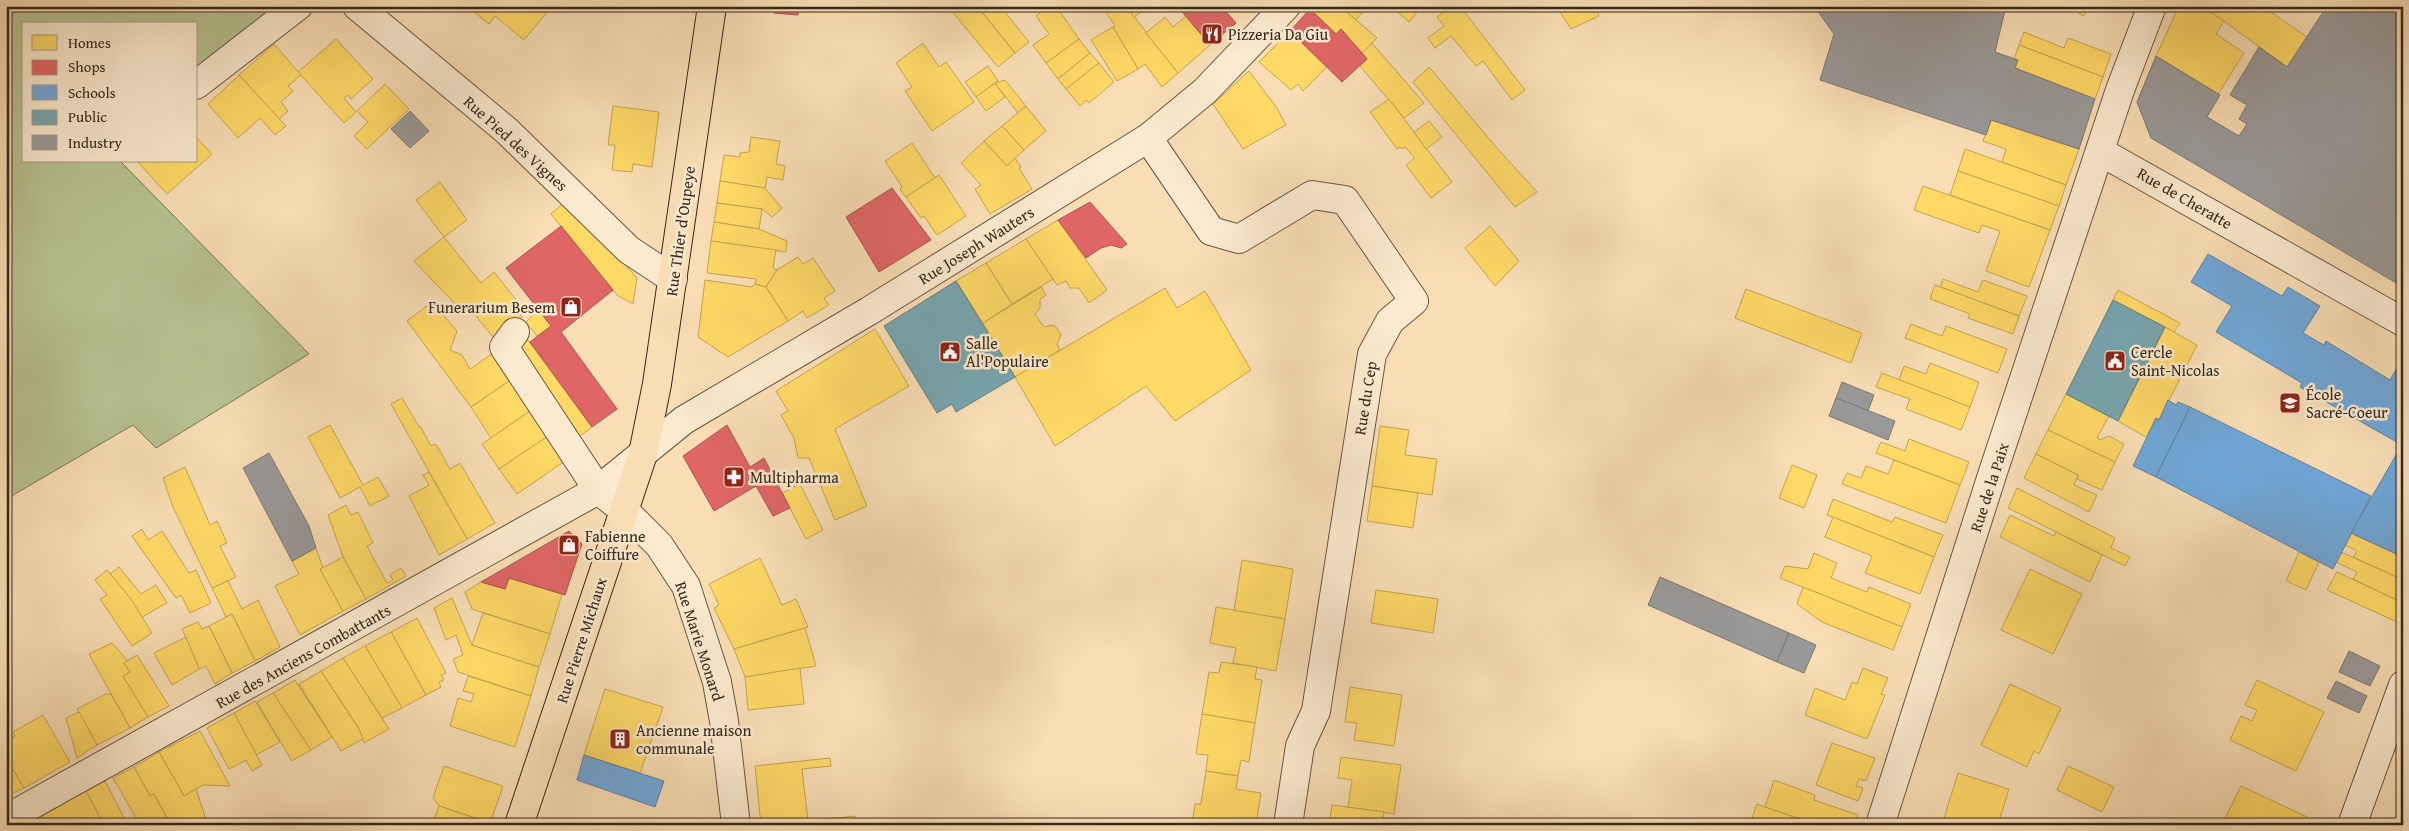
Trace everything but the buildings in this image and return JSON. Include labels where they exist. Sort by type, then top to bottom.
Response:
[{"type":"main road","name":"Rue Thier d'Oupeye","points":[[643,454],[657,384],[712,6]]},
{"type":"main road","name":"Rue Pierre Michaux","points":[[519,825],[643,454]]},
{"type":"street","points":[[198,83],[298,6]]},
{"type":"street","name":"Rue Pied des Vignes","points":[[357,6],[507,131],[629,250],[673,279]]},
{"type":"street","name":"Rue Joseph Wauters","points":[[643,454],[684,420],[877,306],[1148,138],[1205,92],[1286,6]]},
{"type":"street","points":[[2101,152],[2120,90],[2152,6]]},
{"type":"street","name":"Rue du Cep","points":[[1148,138],[1211,231],[1239,239],[1312,195],[1345,200],[1414,301],[1390,321],[1372,354],[1316,711],[1300,746],[1288,825]]},
{"type":"street","name":"Rue de Cheratte","points":[[2101,152],[2403,322]]},
{"type":"street","name":"Rue de la Paix","points":[[1880,825],[1993,472],[2101,152]]},
{"type":"street","points":[[515,332],[504,347],[598,490]]},
{"type":"street","name":"Rue des Anciens Combattants","points":[[6,819],[598,490],[643,454]]},
{"type":"street","name":"Rue Marie Monard","points":[[598,490],[625,511],[666,554],[686,586],[717,682],[724,721],[736,825]]},
{"type":"street","points":[[2352,825],[2403,685]]},
{"type":"green space","points":[[6,6],[262,6],[269,13],[198,67],[198,22],[22,22],[22,162],[121,162],[309,354],[156,448],[133,425],[8,498]]},
{"type":"place","name":"Pizzeria Da Giu","points":[[1212,34]]},
{"type":"place","name":"Funerarium Besem","points":[[571,307]]},
{"type":"place","name":"Salle Al'Populaire","points":[[950,352]]},
{"type":"place","name":"Cercle Saint-Nicolas","points":[[2115,361]]},
{"type":"place","name":"École Sacré-Coeur","points":[[2290,403]]},
{"type":"place","name":"Multipharma","points":[[734,477]]},
{"type":"place","name":"Fabienne Coiffure","points":[[569,545]]},
{"type":"place","name":"Ancienne maison communale","points":[[620,739]]}]
